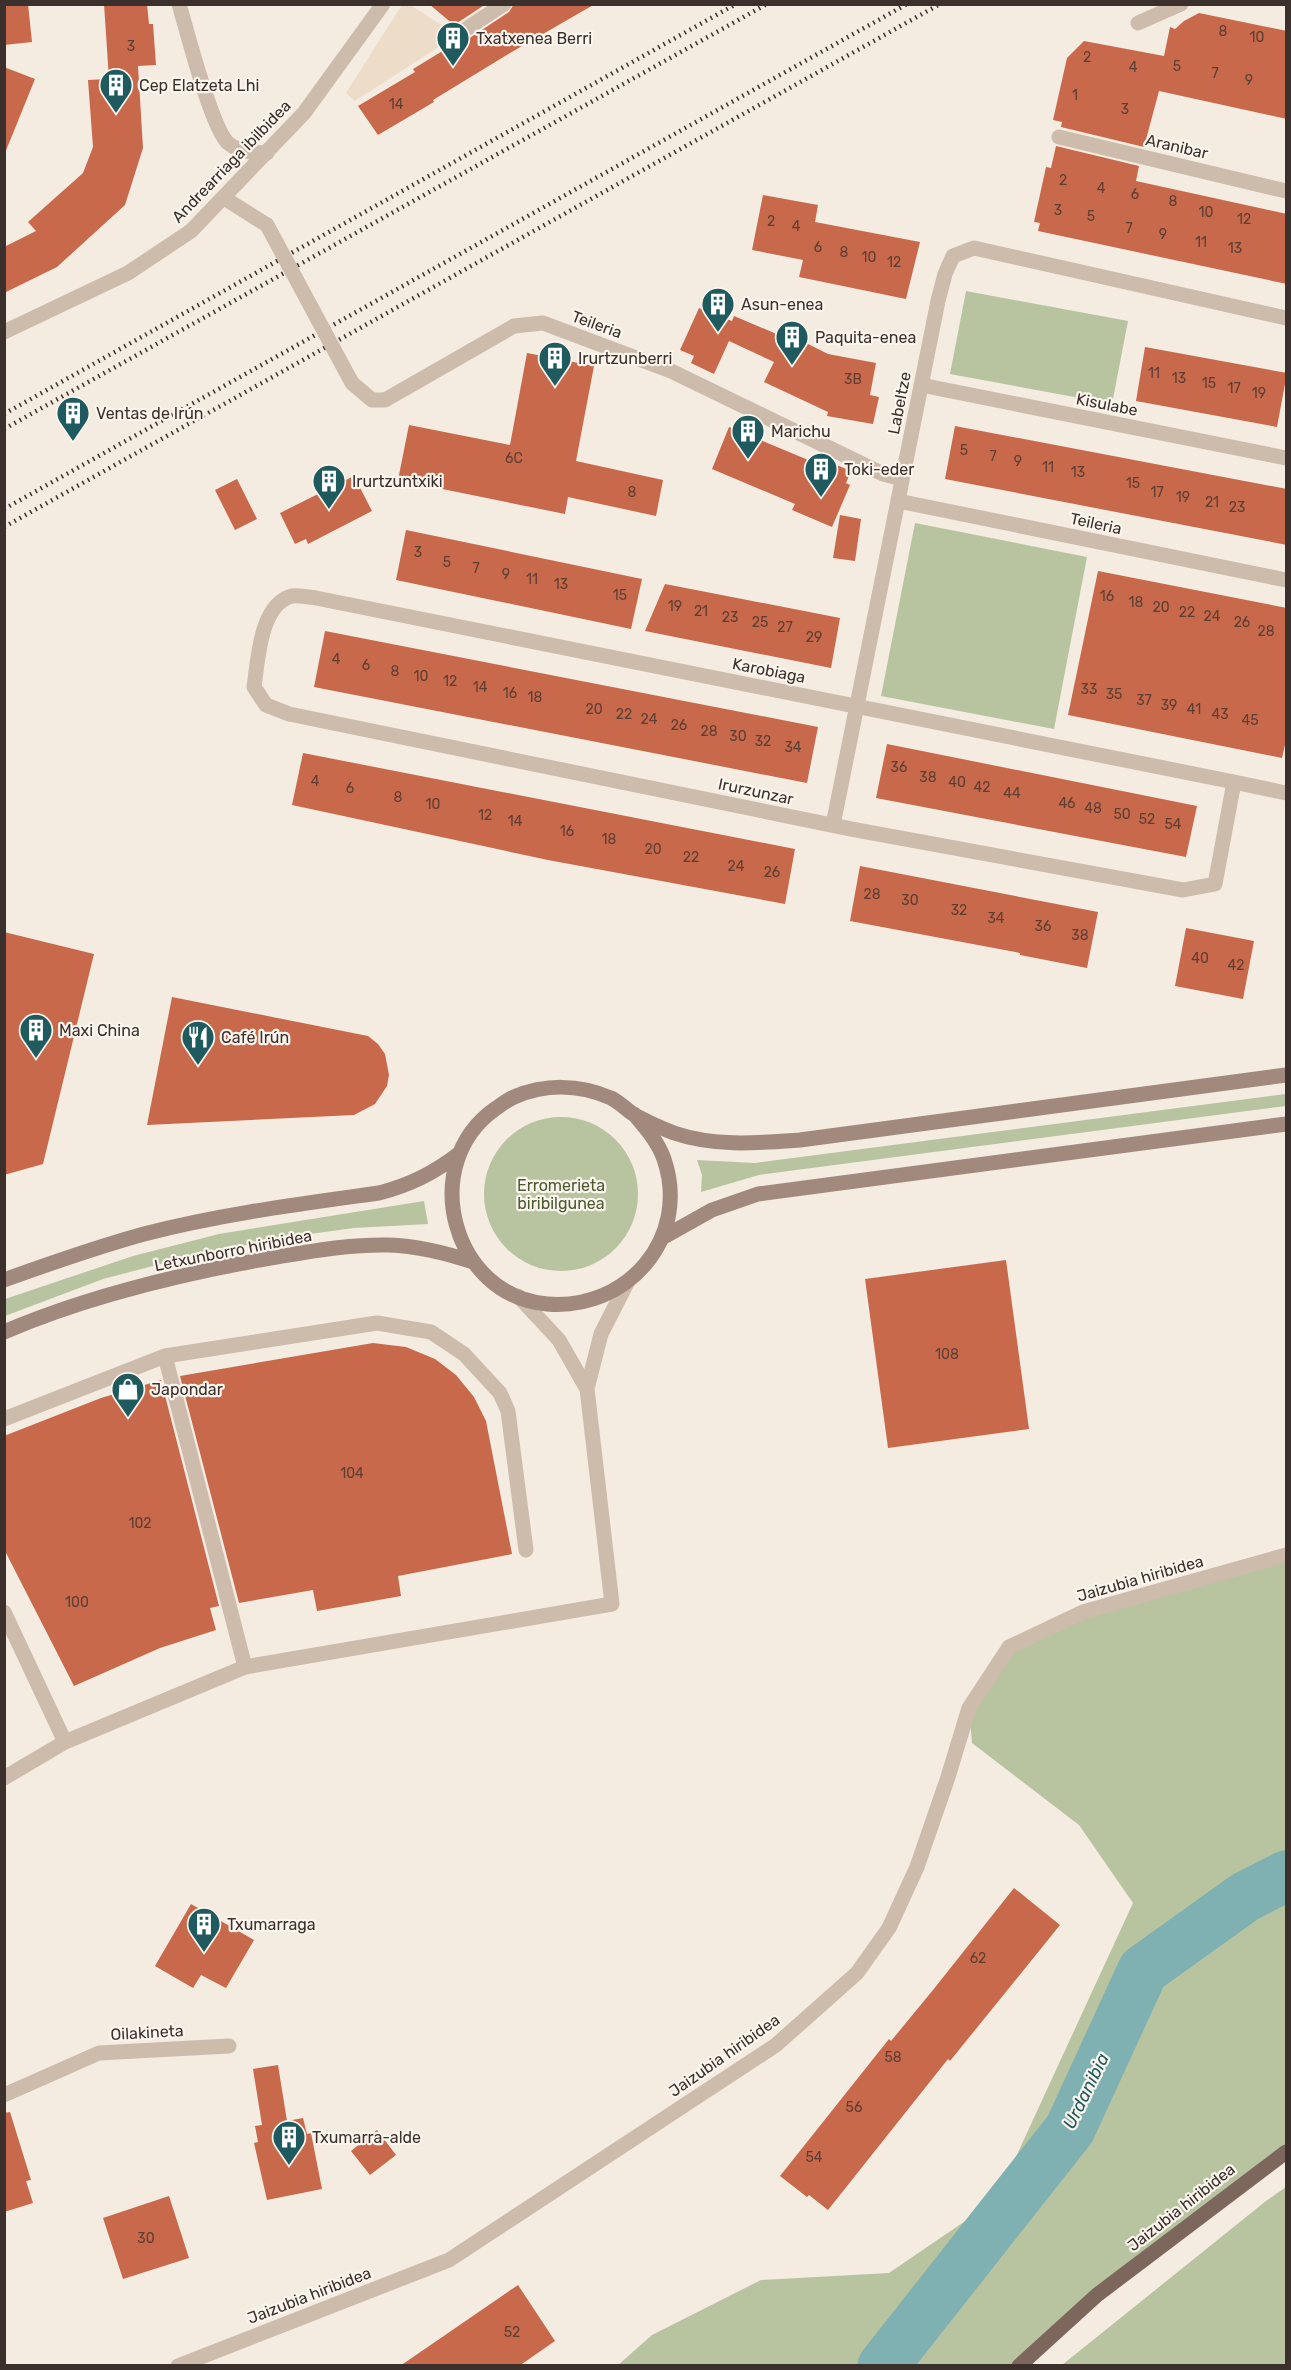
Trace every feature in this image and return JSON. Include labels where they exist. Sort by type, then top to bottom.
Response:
[{"type":"main road","points":[[634,1114],[652,1135],[664,1159],[668,1176],[670,1212],[662,1238],[648,1263],[627,1284],[602,1298],[573,1305],[545,1304],[518,1296],[493,1282],[473,1262],[459,1237],[452,1209],[452,1181],[460,1153],[471,1133],[485,1116],[511,1098],[541,1088],[577,1088],[611,1099],[634,1114],[675,1133],[693,1138],[712,1142],[753,1143],[800,1140],[1287,1075]]},
{"type":"main road","points":[[662,1238],[712,1210],[758,1194],[1287,1124]]},
{"type":"main road","name":"Letxunborro hiribidea","points":[[4,1280],[72,1256],[146,1234],[220,1217],[379,1193],[400,1187],[442,1167],[460,1153]]},
{"type":"main road","name":"Letxunborro hiribidea","points":[[4,1332],[86,1303],[156,1282],[299,1253],[362,1245],[390,1245],[446,1253],[473,1262]]},
{"type":"main road","name":"Jaizubia hiribidea","points":[[1019,2366],[1097,2295],[1287,2152]]},
{"type":"street","points":[[178,4],[216,124],[228,143],[250,153],[267,153]]},
{"type":"street","name":"Andrearriaga ibilbidea","points":[[4,332],[128,273],[191,231],[304,113],[382,4]]},
{"type":"street","points":[[457,35],[504,4]]},
{"type":"street","points":[[1138,23],[1181,4]]},
{"type":"street","name":"Aranibar","points":[[1059,137],[1287,191]]},
{"type":"street","name":"Teileria","points":[[224,198],[267,225],[352,383],[372,400],[385,400],[514,326],[543,323],[671,370],[883,474],[902,479]]},
{"type":"street","name":"Labeltze","points":[[833,825],[921,385],[945,274],[953,256],[974,248],[1287,318]]},
{"type":"street","name":"Kisulabe","points":[[921,385],[1287,458]]},
{"type":"street","name":"Teileria","points":[[898,501],[1287,580]]},
{"type":"street","name":"Karobiaga","points":[[262,633],[274,606],[292,596],[316,598],[1287,793]]},
{"type":"street","name":"Irurzunzar","points":[[262,633],[254,687],[266,705],[289,714],[833,825],[1183,890],[1215,884],[1234,782]]},
{"type":"street","points":[[4,1778],[65,1742],[245,1667],[612,1604],[587,1389],[601,1334],[627,1284]]},
{"type":"street","points":[[518,1296],[559,1340],[587,1389]]},
{"type":"street","points":[[4,1419],[165,1356],[377,1323],[431,1332],[464,1354],[500,1393],[508,1411],[526,1550]]},
{"type":"street","points":[[165,1356],[245,1667]]},
{"type":"street","name":"Jaizubia hiribidea","points":[[178,2366],[449,2260],[776,2045],[857,1973],[889,1928],[916,1867],[969,1708],[1009,1647],[1083,1612],[1287,1555]]},
{"type":"street","points":[[4,1612],[65,1742]]},
{"type":"street","name":"Oilakineta","points":[[4,2095],[99,2053],[229,2046]]},
{"type":"green space","points":[[966,291],[1128,321],[1112,404],[950,374]]},
{"type":"green space","points":[[915,523],[1087,557],[1054,729],[881,696]]},
{"type":"green space","points":[[1286,1094],[1286,1106],[759,1175],[701,1192],[702,1175],[697,1160],[755,1163]]},
{"type":"green space","name":"Erromerieta biribilgunea","points":[[561,1117],[576,1118],[591,1123],[616,1139],[632,1164],[637,1179],[637,1209],[632,1224],[616,1249],[591,1265],[576,1270],[561,1271],[546,1270],[531,1265],[506,1249],[490,1224],[485,1209],[484,1194],[485,1179],[490,1164],[506,1139],[531,1123],[546,1118]]},
{"type":"green space","points":[[424,1201],[428,1224],[354,1228],[273,1239],[176,1260],[103,1279],[5,1316],[5,1299],[133,1256],[219,1234]]},
{"type":"green space","points":[[1286,1555],[1286,2160],[1097,2295],[1026,2365],[617,2366],[652,2335],[761,2280],[889,2273],[996,2200],[1133,1903],[1079,1825],[972,1743],[969,1708],[1009,1647],[1083,1612]]},
{"type":"green space","points":[[1286,2187],[1286,2365],[1062,2365],[1266,2201]]},
{"type":"shaded area","points":[[402,5],[410,5],[457,35],[355,101],[346,93]]},
{"type":"building","points":[[4,4],[28,4],[32,42],[4,45]]},
{"type":"building","points":[[104,4],[147,4],[149,24],[153,24],[156,65],[138,66],[143,148],[125,205],[57,267],[4,293],[4,247],[36,231],[28,222],[83,173],[93,147],[88,80],[109,79]]},
{"type":"building","points":[[429,4],[486,4],[454,25]]},
{"type":"building","points":[[514,4],[595,4],[510,53],[378,135],[358,106],[415,72],[413,69],[454,44],[462,43],[509,12]]},
{"type":"building","points":[[1199,13],[1287,31],[1287,119],[1159,91],[1144,147],[1061,127],[1062,122],[1053,120],[1067,58],[1084,41],[1164,56],[1170,27],[1175,29]]},
{"type":"building","points":[[4,67],[35,79],[5,153],[4,153]]},
{"type":"building","points":[[1056,146],[1139,166],[1136,181],[1287,214],[1287,284],[1038,231],[1040,223],[1034,222],[1046,167],[1051,168]]},
{"type":"building","points":[[763,195],[818,205],[815,222],[920,242],[906,299],[799,277],[803,260],[752,250]]},
{"type":"building","points":[[699,308],[732,321],[734,316],[786,338],[788,334],[828,354],[876,363],[870,395],[879,397],[873,424],[827,416],[828,412],[764,382],[774,362],[729,341],[714,374],[691,363],[694,356],[680,350]]},
{"type":"building","points":[[1145,347],[1287,373],[1277,427],[1136,401]]},
{"type":"building","points":[[527,353],[594,366],[576,461],[663,480],[656,516],[568,497],[565,514],[398,480],[409,425],[510,445]]},
{"type":"building","points":[[955,426],[1287,489],[1287,545],[945,479]]},
{"type":"building","points":[[729,427],[813,462],[815,456],[851,471],[846,483],[850,485],[832,527],[792,510],[795,504],[712,469]]},
{"type":"building","name":"Irurtzuntxiki","points":[[354,476],[372,511],[308,544],[306,539],[295,544],[280,513]]},
{"type":"building","points":[[237,479],[257,519],[235,530],[215,490]]},
{"type":"building","points":[[840,515],[861,519],[855,561],[833,558]]},
{"type":"building","points":[[406,530],[642,579],[631,629],[396,580]]},
{"type":"building","points":[[1098,571],[1287,608],[1287,736],[1282,758],[1068,715]]},
{"type":"building","points":[[665,584],[840,618],[831,668],[645,631]]},
{"type":"building","points":[[325,631],[818,727],[807,783],[314,687]]},
{"type":"building","points":[[887,744],[1197,806],[1186,857],[876,798]]},
{"type":"building","points":[[303,753],[795,849],[785,904],[548,860],[292,805]]},
{"type":"building","points":[[860,866],[1098,912],[1087,968],[850,921]]},
{"type":"building","points":[[1186,928],[1254,941],[1243,999],[1175,986]]},
{"type":"building","name":"Maxi China","points":[[4,932],[94,954],[43,1164],[4,1175]]},
{"type":"building","points":[[172,997],[368,1036],[385,1054],[389,1075],[387,1086],[375,1104],[354,1115],[147,1125]]},
{"type":"building","points":[[1006,1260],[1029,1429],[888,1448],[865,1279]]},
{"type":"building","points":[[373,1343],[406,1347],[435,1359],[456,1375],[474,1397],[486,1421],[512,1554],[398,1576],[401,1596],[317,1611],[313,1590],[239,1603],[180,1376]]},
{"type":"building","points":[[161,1380],[219,1606],[210,1608],[216,1630],[160,1648],[74,1686],[4,1549],[4,1436],[101,1398]]},
{"type":"building","points":[[1014,1888],[1060,1925],[950,2061],[948,2059],[828,2210],[809,2195],[807,2197],[780,2176]]},
{"type":"building","name":"Txumarraga","points":[[191,1904],[254,1940],[226,1988],[201,1975],[193,1988],[155,1966]]},
{"type":"building","name":"Txumarra-alde","points":[[278,2065],[287,2121],[303,2118],[307,2134],[311,2133],[322,2189],[267,2200],[254,2143],[258,2142],[255,2126],[262,2125],[253,2069]]},
{"type":"building","points":[[10,2112],[31,2180],[26,2181],[33,2203],[4,2212],[4,2113]]},
{"type":"building","points":[[377,2130],[396,2155],[370,2175],[351,2151]]},
{"type":"building","points":[[169,2196],[189,2258],[123,2279],[103,2218]]},
{"type":"building","points":[[518,2285],[555,2341],[519,2366],[400,2366]]},
{"type":"waterway","name":"Urdanibia","points":[[883,2366],[1070,2129],[1143,1970],[1245,1897],[1286,1876]]},
{"type":"railway","points":[[4,414],[736,4]]},
{"type":"railway","points":[[4,429],[767,4]]},
{"type":"railway","points":[[4,509],[907,4]]},
{"type":"railway","points":[[4,527],[940,4]]},
{"type":"place","name":"Txatxenea Berri","points":[[453,67]]},
{"type":"place","name":"Cep Elatzeta Lhi","points":[[116,114]]},
{"type":"place","name":"Asun-enea","points":[[718,333]]},
{"type":"place","name":"Paquita-enea","points":[[792,366]]},
{"type":"place","name":"Irurtzunberri","points":[[555,387]]},
{"type":"place","name":"Ventas de Irún","points":[[73,442]]},
{"type":"place","name":"Marichu","points":[[748,460]]},
{"type":"place","name":"Toki-eder","points":[[821,498]]},
{"type":"place","name":"Irurtzuntxiki","points":[[329,510]]},
{"type":"place","name":"Maxi China","points":[[36,1059]]},
{"type":"place","name":"Café Irún","points":[[198,1066]]},
{"type":"place","name":"Japondar","points":[[128,1418]]},
{"type":"place","name":"Txumarraga","points":[[204,1953]]},
{"type":"place","name":"Txumarra-alde","points":[[289,2166]]}]
